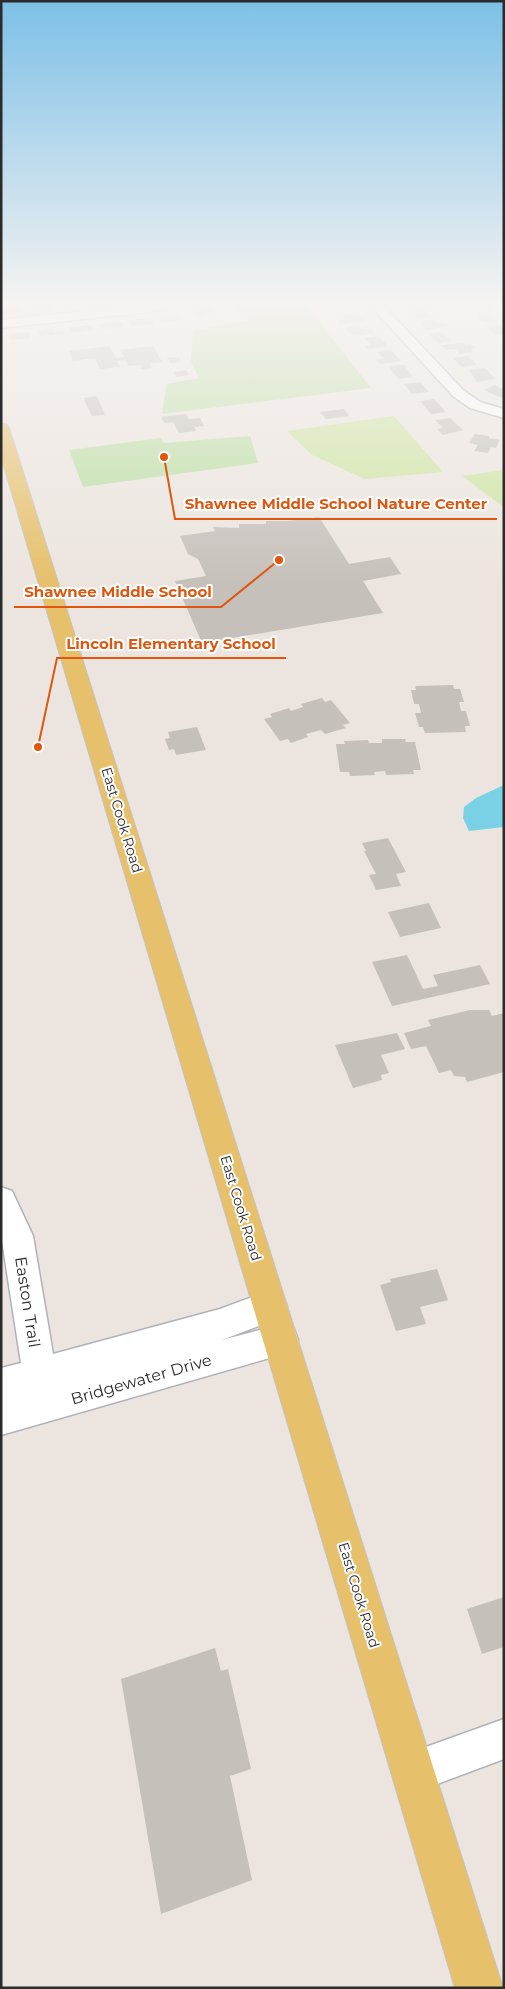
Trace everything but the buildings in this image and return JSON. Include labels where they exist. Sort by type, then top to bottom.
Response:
[{"type":"main road","name":"East Cook Road","points":[[1,428],[479,1988]]},
{"type":"street","points":[[463,397],[475,405],[501,414]]},
{"type":"street","name":"Easton Trail","points":[[1,1201],[18,1236],[42,1391]]},
{"type":"street","name":"Bridgewater Drive","points":[[1,1418],[42,1391],[271,1306]]},
{"type":"street","name":"Bridgewater Drive","points":[[1,1385],[42,1391],[282,1340]]},
{"type":"street","points":[[413,1772],[504,1739]]},
{"type":"green space","points":[[165,397],[300,397],[162,414]]},
{"type":"green space","points":[[394,416],[443,472],[365,479],[312,455],[287,431]]},
{"type":"green space","points":[[250,436],[258,463],[83,487],[69,450],[161,438],[163,443]]},
{"type":"green space","points":[[504,470],[504,507],[462,476]]},
{"type":"water","points":[[504,785],[504,827],[469,831],[463,818],[464,807],[476,798]]},
{"type":"place","name":"Shawnee Middle School Nature Center","points":[[164,457]]},
{"type":"place","name":"Shawnee Middle School","points":[[279,560]]},
{"type":"place","name":"Lincoln Elementary School","points":[[38,747]]}]
